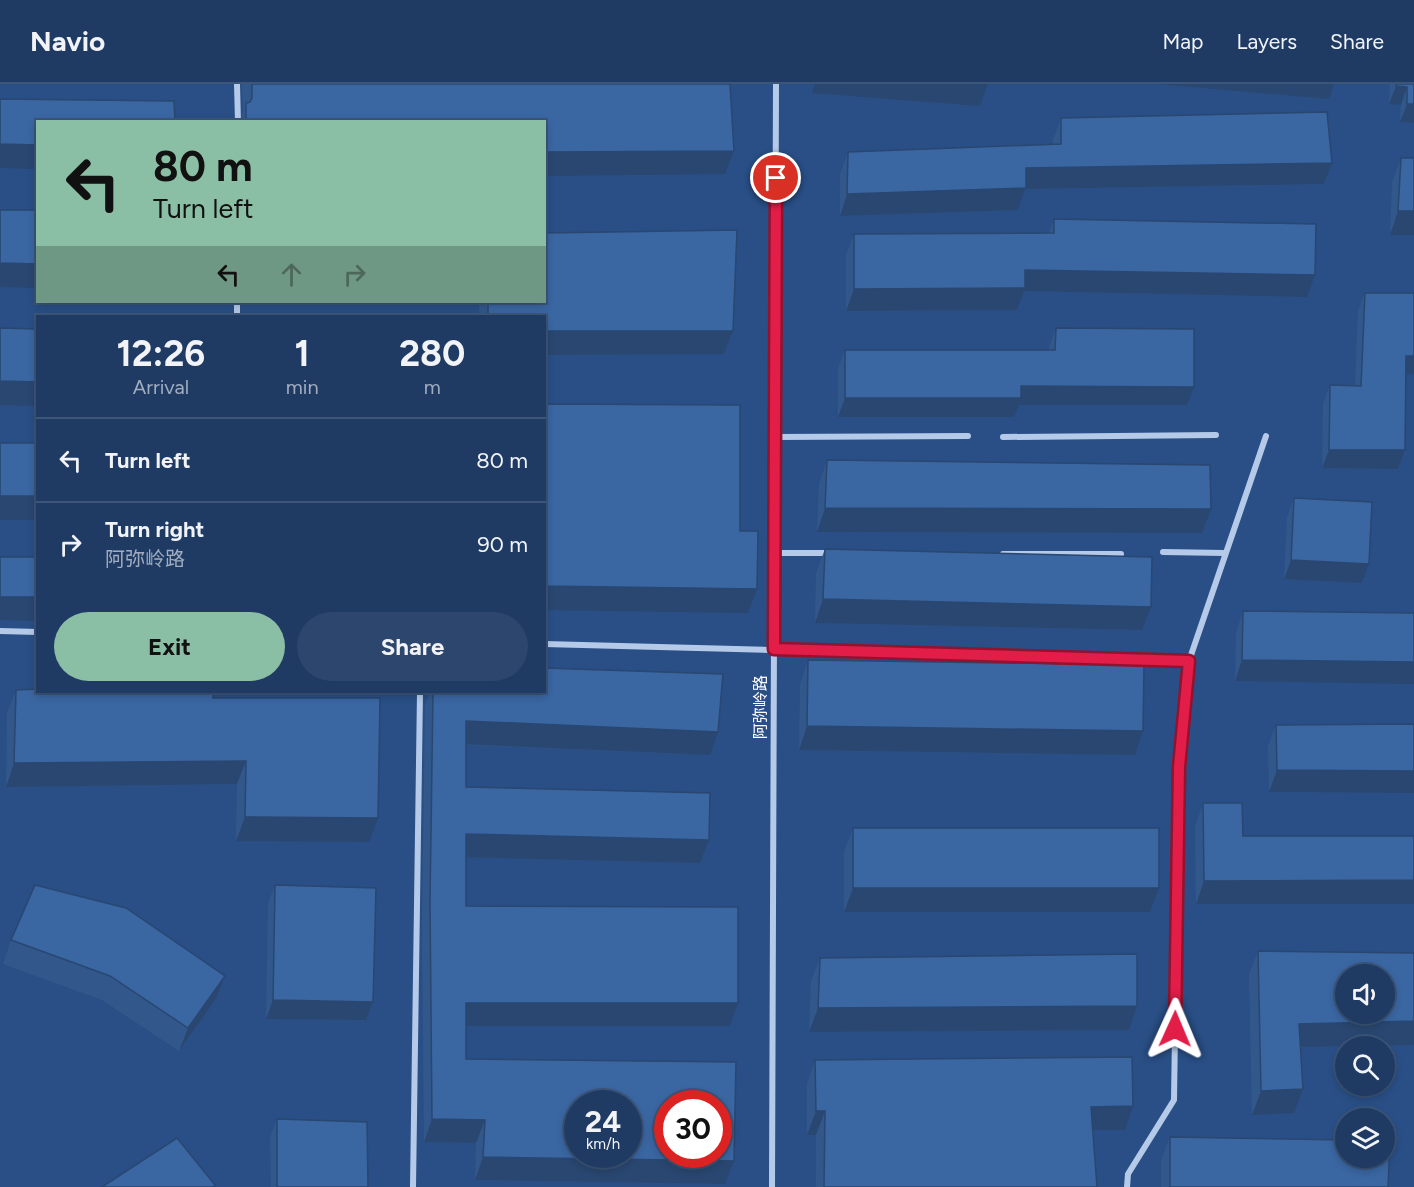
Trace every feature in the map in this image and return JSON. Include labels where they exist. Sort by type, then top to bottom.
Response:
[{"type":"street","points":[[237,84],[238,120]]},
{"type":"street","name":"阿弥岭路","points":[[772,1187],[776,84]]},
{"type":"street","points":[[1003,437],[1216,435]]},
{"type":"street","points":[[775,437],[968,436]]},
{"type":"street","points":[[1127,1187],[1128,1174],[1174,1100],[1179,767],[1189,661],[1266,436]]},
{"type":"street","points":[[1163,552],[1224,554]]},
{"type":"street","points":[[774,553],[834,553]]},
{"type":"street","points":[[990,554],[1121,554]]},
{"type":"street","points":[[0,631],[36,632]]},
{"type":"street","points":[[546,644],[1189,661]]},
{"type":"street","points":[[413,1187],[420,693]]},
{"type":"building","points":[[252,84],[730,84],[734,151],[546,152],[546,120],[246,120],[246,103],[252,98]]},
{"type":"building","points":[[1396,84],[1414,84],[1414,104],[1407,104],[1407,87],[1396,86]]},
{"type":"building","points":[[0,99],[174,101],[175,120],[36,120],[36,145],[0,144]]},
{"type":"building","points":[[1327,112],[1332,163],[1026,168],[1026,188],[847,194],[848,152],[1061,144],[1061,118]]},
{"type":"building","points":[[1401,158],[1414,158],[1414,211],[1398,211]]},
{"type":"building","points":[[0,210],[36,210],[36,264],[0,263]]},
{"type":"building","points":[[1054,219],[1316,224],[1315,275],[1025,270],[1025,288],[854,289],[854,234],[1054,233]]},
{"type":"building","points":[[737,230],[733,331],[546,331],[546,315],[488,315],[488,303],[546,303],[546,233]]},
{"type":"building","points":[[1365,293],[1414,293],[1414,356],[1406,356],[1405,450],[1329,450],[1330,385],[1361,386]]},
{"type":"building","points":[[0,328],[36,329],[36,382],[0,381]]},
{"type":"building","points":[[1056,328],[1194,329],[1194,387],[1021,386],[1021,398],[845,398],[845,350],[1055,350]]},
{"type":"building","points":[[546,404],[740,405],[740,531],[758,531],[757,589],[546,586]]},
{"type":"building","points":[[0,443],[36,443],[36,496],[0,496]]},
{"type":"building","points":[[827,460],[1210,465],[1211,509],[825,508]]},
{"type":"building","points":[[1294,498],[1372,502],[1369,564],[1291,560]]},
{"type":"building","points":[[825,549],[1152,557],[1151,607],[823,599]]},
{"type":"building","points":[[0,557],[36,557],[36,597],[0,597]]},
{"type":"building","points":[[1243,611],[1414,613],[1414,662],[1242,660]]},
{"type":"building","points":[[808,660],[1144,665],[1143,731],[807,726]]},
{"type":"building","points":[[546,668],[723,674],[718,732],[466,721],[466,787],[710,793],[709,840],[466,834],[466,906],[738,907],[738,1003],[466,1003],[466,1059],[736,1062],[734,1161],[732,1161],[732,1090],[654,1090],[654,1160],[642,1160],[642,1090],[564,1090],[564,1158],[483,1157],[485,1120],[432,1119],[430,902],[433,693],[546,693]]},
{"type":"building","points":[[36,689],[36,693],[213,693],[213,698],[380,698],[378,818],[245,817],[246,761],[14,763],[16,690]]},
{"type":"building","points":[[1414,724],[1414,771],[1277,770],[1276,725]]},
{"type":"building","points":[[1203,803],[1242,803],[1243,836],[1414,836],[1414,880],[1204,881]]},
{"type":"building","points":[[853,828],[1159,828],[1159,888],[853,888]]},
{"type":"building","points":[[35,885],[126,908],[225,976],[188,1028],[110,976],[11,940]]},
{"type":"building","points":[[275,885],[376,888],[373,1002],[273,1000]]},
{"type":"building","points":[[1258,951],[1414,953],[1414,1021],[1395,1021],[1395,964],[1335,964],[1335,1023],[1299,1024],[1303,1089],[1261,1091]]},
{"type":"building","points":[[1137,954],[1137,1006],[818,1008],[820,958]]},
{"type":"building","points":[[1132,1057],[1133,1106],[1091,1107],[1097,1187],[824,1187],[825,1111],[816,1111],[815,1060]]},
{"type":"building","points":[[277,1119],[367,1122],[368,1187],[277,1187]]},
{"type":"building","points":[[1170,1137],[1335,1140],[1335,1168],[1389,1168],[1388,1187],[1170,1187]]},
{"type":"building","points":[[177,1138],[215,1185],[213,1187],[102,1187]]},
{"type":"route","points":[[776,178],[774,649],[1189,661],[1179,767],[1175,1029]]}]
